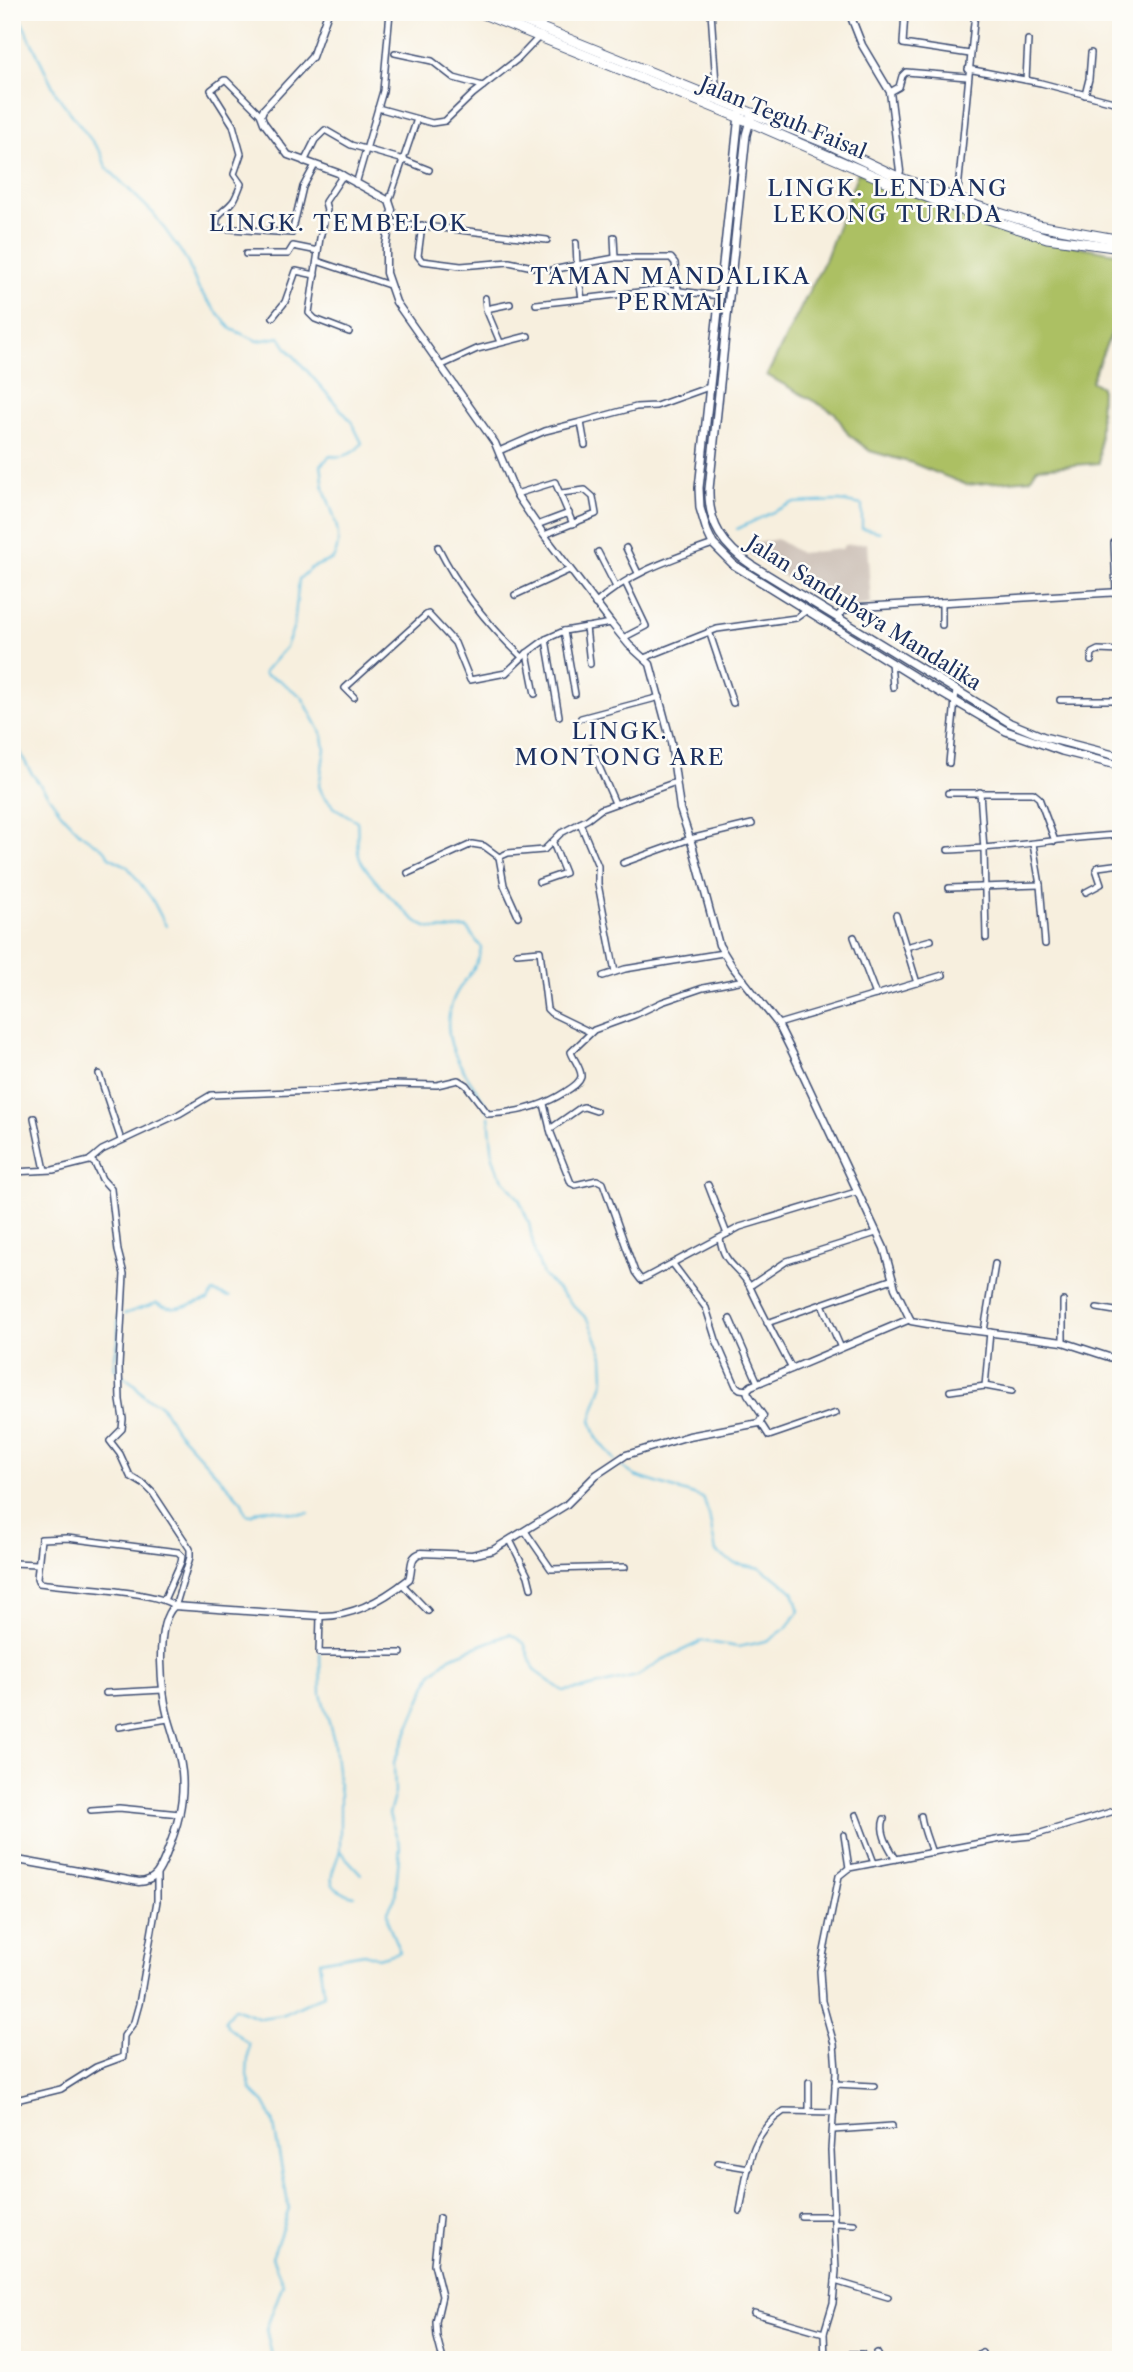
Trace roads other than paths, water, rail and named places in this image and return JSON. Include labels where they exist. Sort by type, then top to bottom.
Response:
[{"type":"highway","name":"Jalan Teguh Faisal","points":[[478,12],[542,33],[897,181],[1009,221],[1047,238],[1121,248]]},
{"type":"highway","name":"Jalan Teguh Faisal","points":[[502,12],[542,33]]},
{"type":"highway","name":"Jalan Teguh Faisal","points":[[1009,221],[1121,240]]},
{"type":"main road","points":[[739,113],[699,488],[700,508],[706,531],[713,544],[734,565],[806,611],[1006,731],[1031,742],[1121,766]]},
{"type":"main road","name":"Jalan Sandubaya Mandalika","points":[[751,118],[746,135],[709,489],[715,529],[727,546],[740,557],[994,715],[1030,732],[1121,757]]},
{"type":"main road","points":[[724,257],[734,257]]},
{"type":"main road","points":[[711,373],[721,374]]},
{"type":"main road","points":[[821,620],[827,611]]},
{"type":"street","points":[[261,115],[312,57],[328,12]]},
{"type":"street","points":[[356,184],[383,91],[390,12]]},
{"type":"street","points":[[711,12],[716,104]]},
{"type":"street","points":[[849,12],[862,45],[890,92],[900,171],[897,181]]},
{"type":"street","points":[[905,12],[903,44],[970,54]]},
{"type":"street","points":[[957,203],[975,12]]},
{"type":"street","points":[[378,108],[432,123],[445,121],[519,58],[542,33]]},
{"type":"street","points":[[1026,80],[1028,40]]},
{"type":"street","points":[[395,53],[432,61],[454,78],[483,86]]},
{"type":"street","points":[[1085,95],[1091,53]]},
{"type":"street","points":[[968,69],[1026,80],[1121,104]]},
{"type":"street","points":[[890,92],[899,87],[906,72],[967,77]]},
{"type":"street","points":[[315,165],[303,187],[296,234],[219,229],[216,226],[220,212],[233,203],[241,184],[234,174],[241,154],[233,125],[211,90],[226,80],[261,115],[282,149],[292,158],[315,165],[343,175],[389,201]]},
{"type":"street","points":[[417,119],[389,201],[392,210],[386,264],[389,285],[405,317],[499,451],[516,494],[537,525],[595,604],[623,638],[645,658],[654,674],[671,742],[680,809],[723,953],[778,1024],[886,1255],[910,1319]]},
{"type":"street","points":[[304,162],[323,130],[351,145],[429,170]]},
{"type":"street","points":[[343,175],[325,202],[327,211],[309,315],[349,332]]},
{"type":"street","points":[[390,222],[547,240]]},
{"type":"street","points":[[422,225],[418,256],[422,261],[461,266],[509,262],[533,267]]},
{"type":"street","points":[[614,237],[615,258]]},
{"type":"street","points":[[576,243],[582,299]]},
{"type":"street","points":[[246,254],[288,254],[292,246],[318,251]]},
{"type":"street","points":[[552,270],[615,258],[672,259],[675,263],[678,290]]},
{"type":"street","points":[[317,261],[389,285]]},
{"type":"street","points":[[273,317],[285,302],[297,270],[315,275]]},
{"type":"street","points":[[536,304],[632,292],[678,290],[719,296]]},
{"type":"street","points":[[485,298],[486,310],[500,342]]},
{"type":"street","points":[[486,310],[510,304]]},
{"type":"street","points":[[440,366],[467,353],[528,336]]},
{"type":"street","points":[[499,451],[545,431],[636,407],[656,406],[709,387]]},
{"type":"street","points":[[581,422],[584,445]]},
{"type":"street","points":[[516,494],[555,482],[573,524]]},
{"type":"street","points":[[544,535],[596,515],[594,499],[583,490],[561,493]]},
{"type":"street","points":[[537,525],[569,513]]},
{"type":"street","points":[[838,618],[844,610],[856,608],[1119,592],[1114,543]]},
{"type":"street","points":[[595,604],[638,573],[713,544]]},
{"type":"street","points":[[438,547],[462,590],[498,635],[524,655],[535,694]]},
{"type":"street","points":[[626,548],[638,573]]},
{"type":"street","points":[[598,552],[616,587]]},
{"type":"street","points":[[514,594],[569,570]]},
{"type":"street","points":[[623,638],[646,626],[625,582]]},
{"type":"street","points":[[942,602],[942,625]]},
{"type":"street","points":[[645,658],[709,631],[796,618],[806,611]]},
{"type":"street","points":[[354,697],[345,688],[428,614],[455,643],[468,679],[506,673],[546,639],[564,631],[611,624]]},
{"type":"street","points":[[586,627],[590,664]]},
{"type":"street","points":[[564,631],[575,694]]},
{"type":"street","points":[[709,631],[733,703]]},
{"type":"street","points":[[546,639],[559,716]]},
{"type":"street","points":[[1091,661],[1092,653],[1096,650],[1121,651]]},
{"type":"street","points":[[891,662],[893,687]]},
{"type":"street","points":[[949,763],[956,690]]},
{"type":"street","points":[[581,718],[660,697]]},
{"type":"street","points":[[1059,699],[1121,700]]},
{"type":"street","points":[[591,748],[615,803]]},
{"type":"street","points":[[499,857],[508,853],[544,850],[561,833],[601,809],[676,782]]},
{"type":"street","points":[[980,792],[986,938]]},
{"type":"street","points":[[948,793],[1035,794],[1040,800],[1055,841]]},
{"type":"street","points":[[580,823],[598,866],[598,884],[615,972]]},
{"type":"street","points":[[623,863],[690,839],[752,824]]},
{"type":"street","points":[[948,850],[984,850],[1121,835]]},
{"type":"street","points":[[553,843],[565,873],[572,880]]},
{"type":"street","points":[[408,873],[472,844],[482,845],[499,857],[504,885],[518,916]]},
{"type":"street","points":[[1033,844],[1045,944]]},
{"type":"street","points":[[1086,892],[1101,884],[1096,869],[1098,867],[1121,864]]},
{"type":"street","points":[[539,882],[565,873]]},
{"type":"street","points":[[949,888],[1040,885]]},
{"type":"street","points":[[896,915],[918,983]]},
{"type":"street","points":[[854,937],[876,995]]},
{"type":"street","points":[[905,947],[931,940]]},
{"type":"street","points":[[517,953],[540,951],[547,1009],[590,1032]]},
{"type":"street","points":[[603,976],[723,953]]},
{"type":"street","points":[[778,1024],[943,975]]},
{"type":"street","points":[[12,1172],[45,1170],[90,1160],[102,1150],[179,1114],[208,1096],[230,1093],[316,1091],[390,1084],[437,1084],[457,1080],[466,1085],[488,1114],[544,1104],[580,1080],[580,1072],[571,1052],[590,1032],[695,990],[744,980]]},
{"type":"street","points":[[99,1074],[121,1140]]},
{"type":"street","points":[[544,1104],[550,1129],[572,1184],[597,1180],[604,1185],[637,1277],[641,1280],[740,1227],[856,1192]]},
{"type":"street","points":[[550,1129],[580,1108],[596,1111]]},
{"type":"street","points":[[34,1118],[45,1170]]},
{"type":"street","points":[[12,2101],[61,2088],[96,2067],[123,2057],[124,2036],[134,2022],[139,2004],[157,1901],[157,1875],[176,1832],[180,1814],[182,1771],[163,1690],[163,1628],[167,1614],[175,1605],[190,1549],[153,1493],[130,1476],[120,1454],[110,1441],[122,1429],[123,1424],[119,1366],[124,1274],[118,1251],[111,1189],[102,1180],[96,1164],[90,1160]]},
{"type":"street","points":[[708,1185],[727,1234]]},
{"type":"street","points":[[750,1286],[787,1261],[876,1233]]},
{"type":"street","points":[[719,1237],[721,1250],[750,1286],[766,1324],[792,1370]]},
{"type":"street","points":[[673,1264],[706,1308],[716,1340],[736,1386],[740,1389],[747,1390],[910,1319],[939,1326],[1063,1342],[1121,1361]]},
{"type":"street","points":[[985,1386],[987,1332],[995,1264]]},
{"type":"street","points":[[766,1324],[893,1279]]},
{"type":"street","points":[[1063,1301],[1063,1342]]},
{"type":"street","points":[[822,1304],[841,1348]]},
{"type":"street","points":[[1097,1308],[1121,1312]]},
{"type":"street","points":[[730,1319],[758,1383]]},
{"type":"street","points":[[950,1391],[985,1386],[1012,1391]]},
{"type":"street","points":[[747,1390],[763,1416],[760,1422]]},
{"type":"street","points":[[760,1422],[769,1436],[836,1413]]},
{"type":"street","points":[[164,1600],[181,1562],[182,1556],[178,1552],[43,1537],[37,1578],[40,1583],[164,1600],[175,1605],[339,1616],[353,1611],[409,1579],[412,1558],[418,1553],[472,1555],[493,1550],[566,1505],[611,1463],[626,1455],[689,1436],[760,1422]]},
{"type":"street","points":[[526,1531],[551,1569],[625,1567]]},
{"type":"street","points":[[510,1540],[531,1588]]},
{"type":"street","points":[[12,1563],[38,1564]]},
{"type":"street","points":[[402,1584],[428,1611]]},
{"type":"street","points":[[320,1616],[321,1653],[401,1653]]},
{"type":"street","points":[[106,1693],[163,1690]]},
{"type":"street","points":[[119,1727],[168,1719]]},
{"type":"street","points":[[91,1810],[119,1808],[180,1814]]},
{"type":"street","points":[[866,2360],[862,2354],[825,2357],[824,2333],[831,2312],[835,2281],[831,2167],[836,2058],[822,2001],[820,1970],[838,1880],[849,1868],[1031,1836],[1121,1810]]},
{"type":"street","points":[[856,1815],[874,1863]]},
{"type":"street","points":[[921,1816],[923,1831],[932,1853]]},
{"type":"street","points":[[884,1819],[883,1833],[896,1859]]},
{"type":"street","points":[[844,1835],[849,1868]]},
{"type":"street","points":[[12,1859],[139,1882],[149,1881],[157,1875]]},
{"type":"street","points":[[809,2082],[809,2111]]},
{"type":"street","points":[[835,2084],[874,2086]]},
{"type":"street","points":[[740,2211],[759,2133],[784,2111],[834,2112]]},
{"type":"street","points":[[833,2130],[892,2126]]},
{"type":"street","points":[[718,2163],[749,2168]]},
{"type":"street","points":[[801,2216],[854,2224]]},
{"type":"street","points":[[439,2218],[433,2264],[442,2296],[436,2322],[436,2337],[443,2360]]},
{"type":"street","points":[[835,2281],[888,2297]]},
{"type":"street","points":[[754,2313],[824,2333]]},
{"type":"street","points":[[877,2353],[881,2360]]},
{"type":"street","points":[[974,2360],[982,2353]]},
{"type":"waterway","points":[[17,12],[57,95],[101,153],[106,167],[154,214],[186,259],[199,290],[231,329],[258,341],[280,337],[351,421],[362,443],[348,454],[330,456],[321,465],[324,488],[338,532],[337,550],[333,559],[311,568],[299,579],[294,626],[286,647],[264,672],[302,697],[323,736],[325,749],[319,786],[335,808],[357,821],[360,859],[372,876],[402,909],[422,925],[440,930],[467,928],[481,947],[474,968],[454,998],[448,1023],[451,1045],[488,1111]]},
{"type":"waterway","points":[[737,529],[792,503],[839,501],[862,505],[862,528],[880,532]]},
{"type":"waterway","points":[[12,731],[14,741],[30,771],[62,814],[81,834],[105,850],[109,857],[127,866],[152,899],[166,926]]},
{"type":"waterway","points":[[489,1116],[493,1157],[498,1172],[519,1199],[529,1223],[535,1254],[543,1275],[589,1321],[603,1356],[604,1379],[591,1420],[597,1438],[615,1460]]},
{"type":"waterway","points":[[118,1371],[115,1369],[114,1360],[118,1343],[119,1292]]},
{"type":"waterway","points":[[124,1314],[157,1303],[169,1308],[183,1307],[208,1300],[213,1292],[230,1297]]},
{"type":"waterway","points":[[122,1375],[145,1397],[161,1405],[176,1430],[242,1502],[246,1514],[251,1515],[265,1509],[309,1513]]},
{"type":"waterway","points":[[273,2360],[266,2329],[283,2284],[272,2257],[289,2209],[273,2120],[264,2103],[251,2090],[247,2075],[249,2044],[228,2027],[225,2021],[234,2008],[260,2018],[282,2015],[324,1995],[319,1961],[364,1953],[378,1958],[400,1952],[389,1926],[388,1911],[395,1898],[400,1846],[389,1814],[395,1793],[394,1762],[432,1673],[450,1657],[510,1634],[524,1643],[535,1671],[563,1691],[582,1689],[637,1676],[662,1660],[702,1641],[738,1647],[770,1640],[786,1628],[799,1611],[793,1592],[776,1578],[760,1568],[734,1563],[716,1552],[703,1498],[635,1476],[618,1464]]},
{"type":"waterway","points":[[320,1653],[321,1694],[333,1737],[340,1795],[340,1851],[361,1874]]},
{"type":"waterway","points":[[340,1851],[332,1875],[333,1885],[354,1896]]},
{"type":"district","name":"LINGK. LENDANG LEKONG TURIDA","points":[[888,201]]},
{"type":"district","name":"LINGK. TEMBELOK","points":[[339,223]]},
{"type":"district","name":"TAMAN MANDALIKA PERMAI","points":[[671,289]]},
{"type":"district","name":"LINGK. MONTONG ARE","points":[[620,744]]}]
